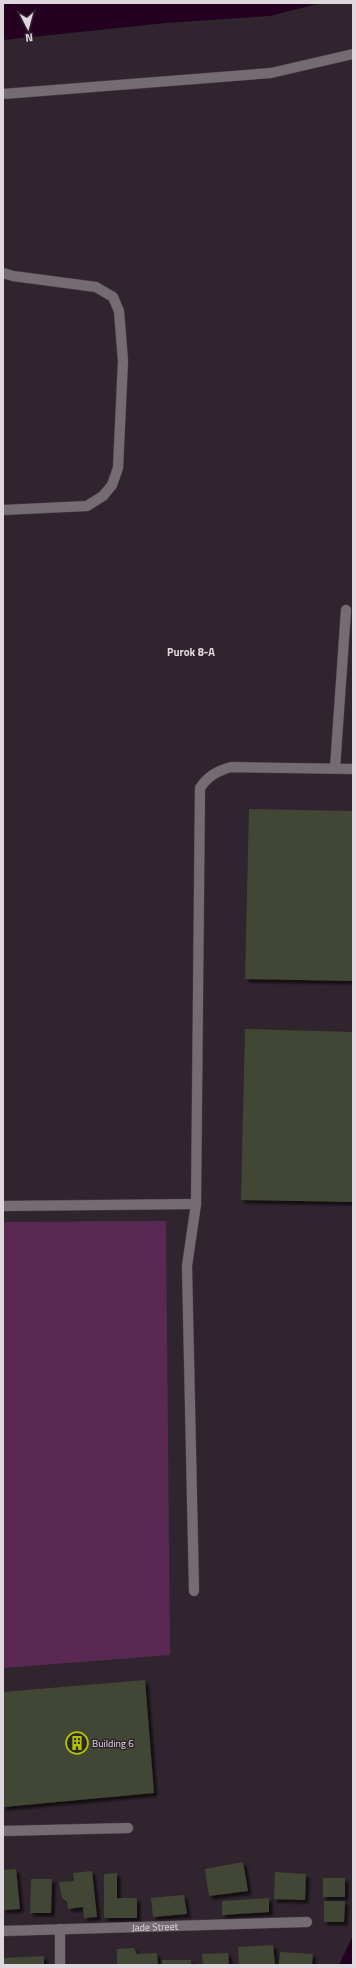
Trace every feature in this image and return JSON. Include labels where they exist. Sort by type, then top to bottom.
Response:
[{"type":"street","points":[[3,94],[271,73],[353,54]]},
{"type":"street","points":[[3,273],[13,276],[96,287],[113,297],[119,311],[123,361],[118,468],[112,485],[103,496],[87,506],[3,510]]},
{"type":"street","points":[[335,768],[346,610]]},
{"type":"street","points":[[194,1591],[187,1266],[196,1204],[200,788],[206,778],[218,771],[230,767],[353,769]]},
{"type":"street","points":[[3,1206],[196,1204]]},
{"type":"street","points":[[3,1831],[128,1828]]},
{"type":"street","name":"Jade Street","points":[[3,1930],[307,1922]]},
{"type":"street","points":[[60,1929],[60,1965]]},
{"type":"shaded area","points":[[3,3],[321,3],[270,16],[166,23],[3,40]]},
{"type":"shaded area","points":[[166,1221],[170,1655],[3,1668],[3,1222]]},
{"type":"shaded area","points":[[353,1935],[353,1965],[339,1965]]},
{"type":"building","points":[[249,809],[353,811],[353,981],[245,979]]},
{"type":"building","points":[[245,1029],[353,1032],[353,1202],[241,1200]]},
{"type":"building","name":"Building 6","points":[[145,1680],[154,1793],[3,1807],[3,1692]]},
{"type":"building","points":[[243,1862],[248,1891],[209,1896],[205,1869]]},
{"type":"building","points":[[16,1869],[20,1909],[3,1910],[3,1870]]},
{"type":"building","points":[[92,1871],[97,1917],[84,1918],[83,1907],[68,1909],[67,1902],[62,1898],[59,1882],[74,1881],[73,1873]]},
{"type":"building","points":[[275,1872],[306,1874],[305,1900],[274,1899]]},
{"type":"building","points":[[117,1873],[117,1898],[137,1898],[137,1918],[104,1918],[104,1874]]},
{"type":"building","points":[[323,1878],[345,1878],[345,1897],[323,1897]]},
{"type":"building","points":[[31,1879],[52,1879],[51,1913],[30,1913]]},
{"type":"building","points":[[184,1895],[187,1914],[153,1917],[151,1898]]},
{"type":"building","points":[[269,1898],[269,1912],[222,1915],[222,1901]]},
{"type":"building","points":[[324,1901],[345,1901],[344,1922],[324,1922]]},
{"type":"building","points":[[273,1945],[275,1965],[239,1965],[238,1947]]},
{"type":"building","points":[[134,1948],[137,1954],[157,1953],[158,1965],[117,1965],[117,1949]]},
{"type":"building","points":[[280,1952],[313,1954],[312,1965],[279,1965]]},
{"type":"building","points":[[228,1953],[229,1965],[203,1965],[202,1954]]},
{"type":"building","points":[[44,1956],[44,1965],[3,1965],[3,1958]]},
{"type":"building","points":[[162,1960],[191,1960],[191,1965],[162,1965]]},
{"type":"place","name":"Building 6","points":[[77,1743]]},
{"type":"district","name":"Purok 8-A","points":[[191,652]]}]
